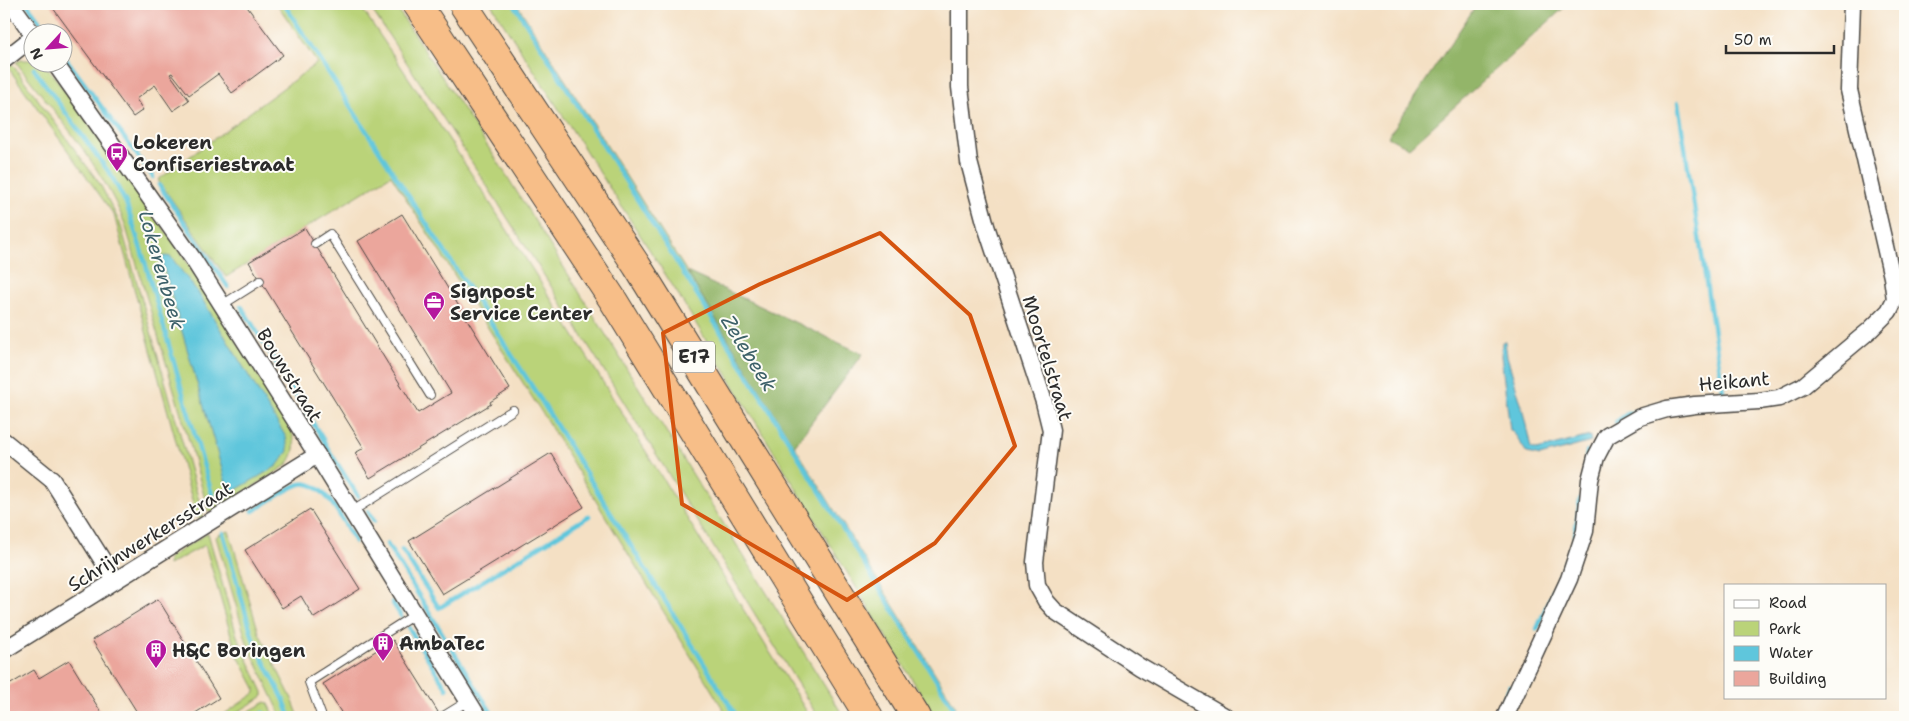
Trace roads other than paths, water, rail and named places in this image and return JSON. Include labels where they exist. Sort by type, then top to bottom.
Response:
[{"type":"highway","name":"E17","points":[[418,4],[613,300],[869,717]]},
{"type":"highway","name":"E17","points":[[463,4],[637,266],[916,717]]},
{"type":"street","points":[[11,4],[24,22]]},
{"type":"street","name":"Moortelstraat","points":[[960,4],[960,87],[969,162],[986,226],[1044,402],[1051,430],[1035,562],[1038,585],[1046,601],[1055,611],[1140,667],[1226,717]]},
{"type":"street","name":"Heikant","points":[[1504,717],[1570,579],[1585,531],[1590,480],[1596,457],[1607,436],[1640,417],[1667,409],[1779,398],[1803,386],[1832,362],[1889,311],[1895,299],[1892,277],[1849,90],[1852,4]]},
{"type":"street","points":[[4,60],[22,46]]},
{"type":"street","name":"Bouwstraat","points":[[61,72],[194,259],[478,717]]},
{"type":"street","points":[[4,441],[52,480],[115,580]]},
{"type":"street","name":"Schrijnwerkersstraat","points":[[4,650],[317,456]]},
{"type":"lane","points":[[314,244],[330,234],[430,395]]},
{"type":"lane","points":[[222,305],[260,280]]},
{"type":"lane","points":[[351,512],[513,410]]},
{"type":"lane","points":[[322,717],[309,682],[414,615]]},
{"type":"lane","points":[[442,717],[468,701]]},
{"type":"water","points":[[161,257],[171,257],[197,291],[286,437],[288,451],[277,466],[232,492],[228,490],[161,259]]},
{"type":"water","points":[[1505,341],[1507,356],[1522,407],[1531,448],[1537,450],[1590,436],[1591,442],[1540,456],[1527,453],[1510,430],[1501,356],[1502,342]]},
{"type":"waterway","points":[[27,4],[40,22]]},
{"type":"waterway","points":[[284,4],[539,397],[737,717]]},
{"type":"waterway","name":"Zelebeek","points":[[514,4],[761,396],[959,717]]},
{"type":"waterway","points":[[72,67],[153,177]]},
{"type":"waterway","name":"Lokerenbeek","points":[[36,72],[111,175],[126,203],[145,262],[214,501]]},
{"type":"waterway","points":[[1678,103],[1723,390],[1717,399]]},
{"type":"waterway","points":[[159,185],[228,287]]},
{"type":"waterway","points":[[241,306],[358,496]]},
{"type":"waterway","points":[[1616,422],[1627,414],[1635,412]]},
{"type":"waterway","points":[[1585,470],[1587,452]]},
{"type":"waterway","points":[[253,511],[295,486],[309,484],[317,488],[333,504],[355,542]]},
{"type":"waterway","points":[[1574,542],[1580,500]]},
{"type":"waterway","points":[[368,511],[374,521]]},
{"type":"waterway","points":[[402,550],[439,608],[589,516]]},
{"type":"waterway","name":"Lokerenbeek","points":[[223,533],[254,642],[284,700],[290,717]]},
{"type":"waterway","points":[[387,544],[494,717]]},
{"type":"waterway","points":[[1537,629],[1570,551]]},
{"type":"waterway","points":[[392,602],[401,616]]},
{"type":"waterway","points":[[409,628],[447,689]]},
{"type":"waterway","points":[[1495,717],[1510,686]]},
{"type":"waterway","points":[[256,717],[263,713]]},
{"type":"place","name":"Lokeren Confiseriestraat","points":[[117,172]]},
{"type":"place","name":"Signpost Service Center","points":[[434,321]]},
{"type":"place","name":"AmbaTec","points":[[383,662]]},
{"type":"place","name":"H&C Boringen","points":[[156,669]]}]
